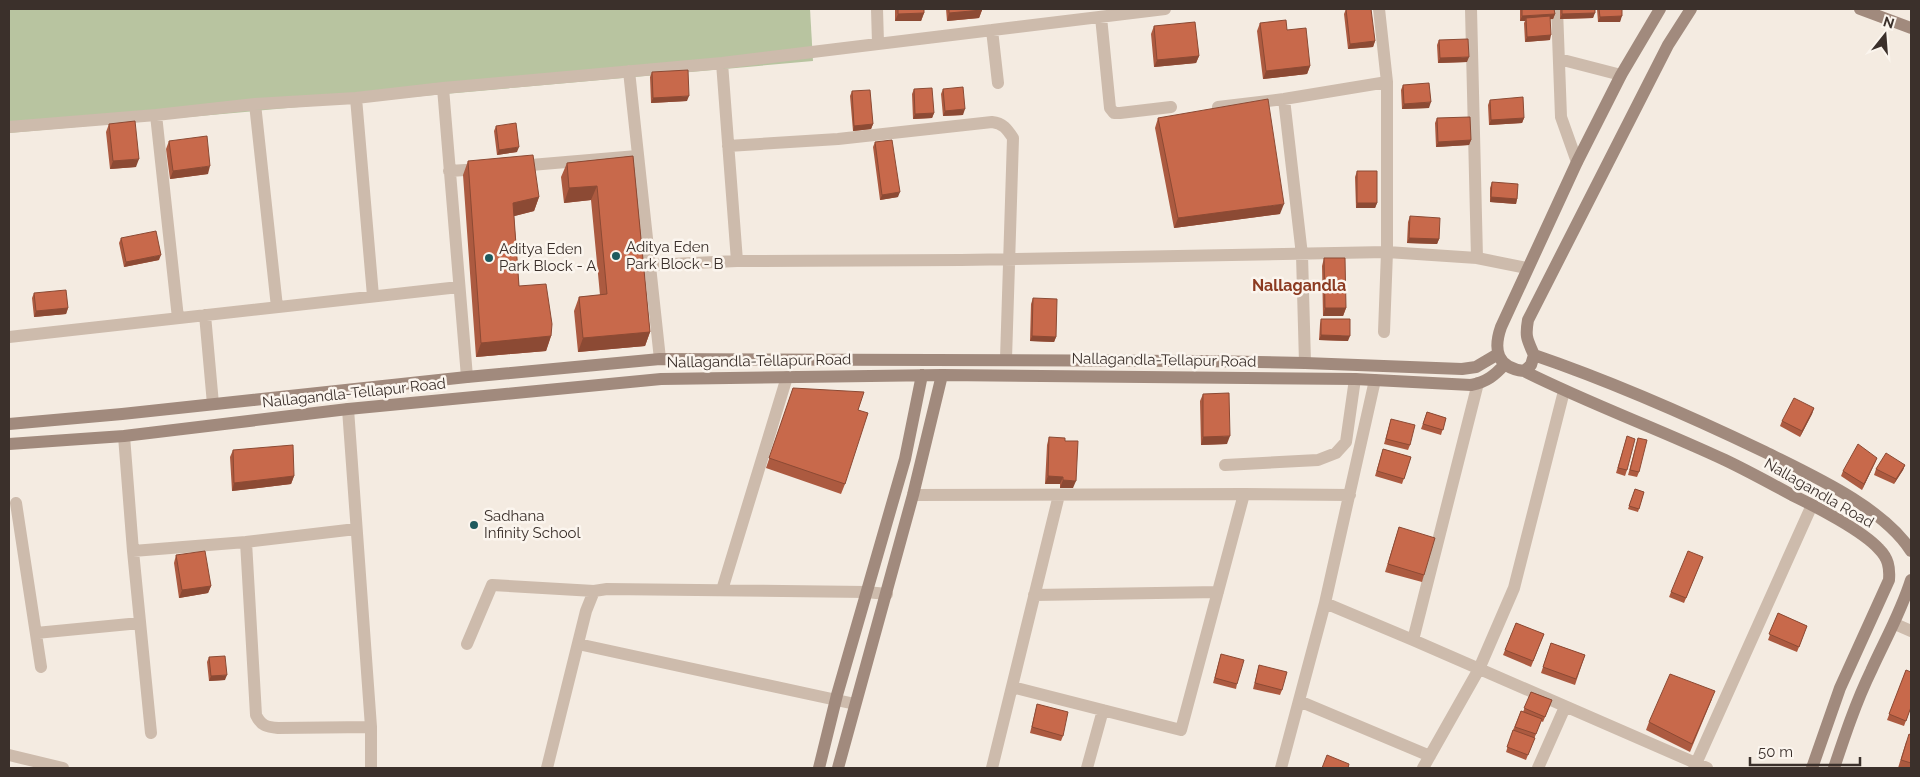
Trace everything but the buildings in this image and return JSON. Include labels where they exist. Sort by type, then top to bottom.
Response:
[{"type":"street","points":[[877,9],[878,43]]},
{"type":"street","points":[[9,127],[156,115],[255,104],[356,98],[629,70],[722,63],[1101,17],[1144,10],[1165,9]]},
{"type":"street","points":[[1379,9],[1387,82],[1387,252],[1384,332]]},
{"type":"street","points":[[1472,9],[1477,258]]},
{"type":"street","points":[[1556,9],[1561,117],[1577,162]]},
{"type":"street","points":[[1413,640],[1478,383],[1493,377],[1501,359],[1496,345],[1500,327],[1577,162],[1621,75],[1660,9]]},
{"type":"street","points":[[1524,371],[1531,365],[1534,355],[1526,341],[1525,333],[1528,320],[1668,45],[1690,9]]},
{"type":"street","points":[[1860,9],[1882,13],[1911,28]]},
{"type":"street","points":[[1101,17],[1110,108],[1114,113],[1120,114],[1171,107]]},
{"type":"street","points":[[992,30],[998,83]]},
{"type":"street","points":[[1559,59],[1621,75]]},
{"type":"street","points":[[722,63],[737,261]]},
{"type":"street","points":[[629,70],[660,358]]},
{"type":"street","points":[[1218,107],[1284,99],[1387,82]]},
{"type":"street","points":[[443,88],[458,287],[467,377]]},
{"type":"street","points":[[356,98],[373,296]]},
{"type":"street","points":[[1284,99],[1302,255],[1305,363]]},
{"type":"street","points":[[255,104],[277,307]]},
{"type":"street","points":[[156,115],[178,318]]},
{"type":"street","points":[[728,146],[838,140],[998,122],[1005,126],[1013,138],[1011,258],[1006,360]]},
{"type":"street","points":[[449,171],[637,156]]},
{"type":"street","points":[[650,265],[737,261],[1302,255],[1387,252],[1477,258],[1527,268]]},
{"type":"street","points":[[9,337],[458,287]]},
{"type":"street","points":[[206,315],[213,404]]},
{"type":"street","name":"Nallagandla Road","points":[[1534,355],[1641,396],[1723,432],[1822,480],[1873,512],[1896,530],[1911,551]]},
{"type":"street","name":"Nallagandla-Tellapur Road","points":[[9,424],[660,358],[1202,361],[1462,369],[1476,367],[1501,359]]},
{"type":"street","name":"Nallagandla Road","points":[[1501,359],[1509,368],[1524,371],[1564,391],[1727,461],[1812,505],[1878,547],[1888,562],[1890,570],[1889,580],[1840,688],[1812,768]]},
{"type":"street","points":[[1202,361],[1203,377]]},
{"type":"street","points":[[819,768],[837,695],[905,459],[922,375]]},
{"type":"street","points":[[838,768],[913,495],[942,375]]},
{"type":"street","name":"Nallagandla-Tellapur Road","points":[[9,444],[124,436],[348,409],[661,379],[942,375],[1355,379],[1478,383]]},
{"type":"street","points":[[722,590],[788,377]]},
{"type":"street","points":[[1224,464],[1318,460],[1336,453],[1346,442],[1355,379]]},
{"type":"street","points":[[1281,768],[1325,603],[1375,380]]},
{"type":"street","points":[[1423,768],[1479,669],[1514,588],[1564,391]]},
{"type":"street","points":[[348,409],[371,727],[371,768]]},
{"type":"street","points":[[124,436],[151,733]]},
{"type":"street","points":[[1012,687],[1181,730],[1244,494]]},
{"type":"street","points":[[913,495],[1350,495]]},
{"type":"street","points":[[992,768],[1059,495]]},
{"type":"street","points":[[16,503],[41,667]]},
{"type":"street","points":[[1325,603],[1699,767],[1812,505]]},
{"type":"street","points":[[133,551],[246,542],[356,529]]},
{"type":"street","points":[[246,542],[256,715],[259,722],[266,726],[278,728],[371,727]]},
{"type":"street","points":[[1834,768],[1845,734],[1871,671],[1895,624],[1911,580]]},
{"type":"street","points":[[467,644],[492,585],[594,591],[607,589],[722,590],[866,592],[886,594]]},
{"type":"street","points":[[547,768],[586,611],[594,591]]},
{"type":"street","points":[[1034,596],[1218,592]]},
{"type":"street","points":[[36,633],[140,623]]},
{"type":"street","points":[[1895,624],[1911,631]]},
{"type":"street","points":[[578,644],[855,704]]},
{"type":"street","points":[[1299,702],[1430,756]]},
{"type":"street","points":[[1538,768],[1565,707]]},
{"type":"street","points":[[1087,768],[1103,710]]},
{"type":"street","points":[[9,755],[63,768]]},
{"type":"green space","points":[[9,9],[810,9],[813,61],[9,133]]},
{"type":"place","name":"Aditya Eden Park Block - B","points":[[616,256]]},
{"type":"place","name":"Aditya Eden Park Block - A","points":[[489,258]]},
{"type":"place","name":"Sadhana Infinity School","points":[[474,525]]},
{"type":"district","name":"Nallagandla","points":[[1299,285]]}]
